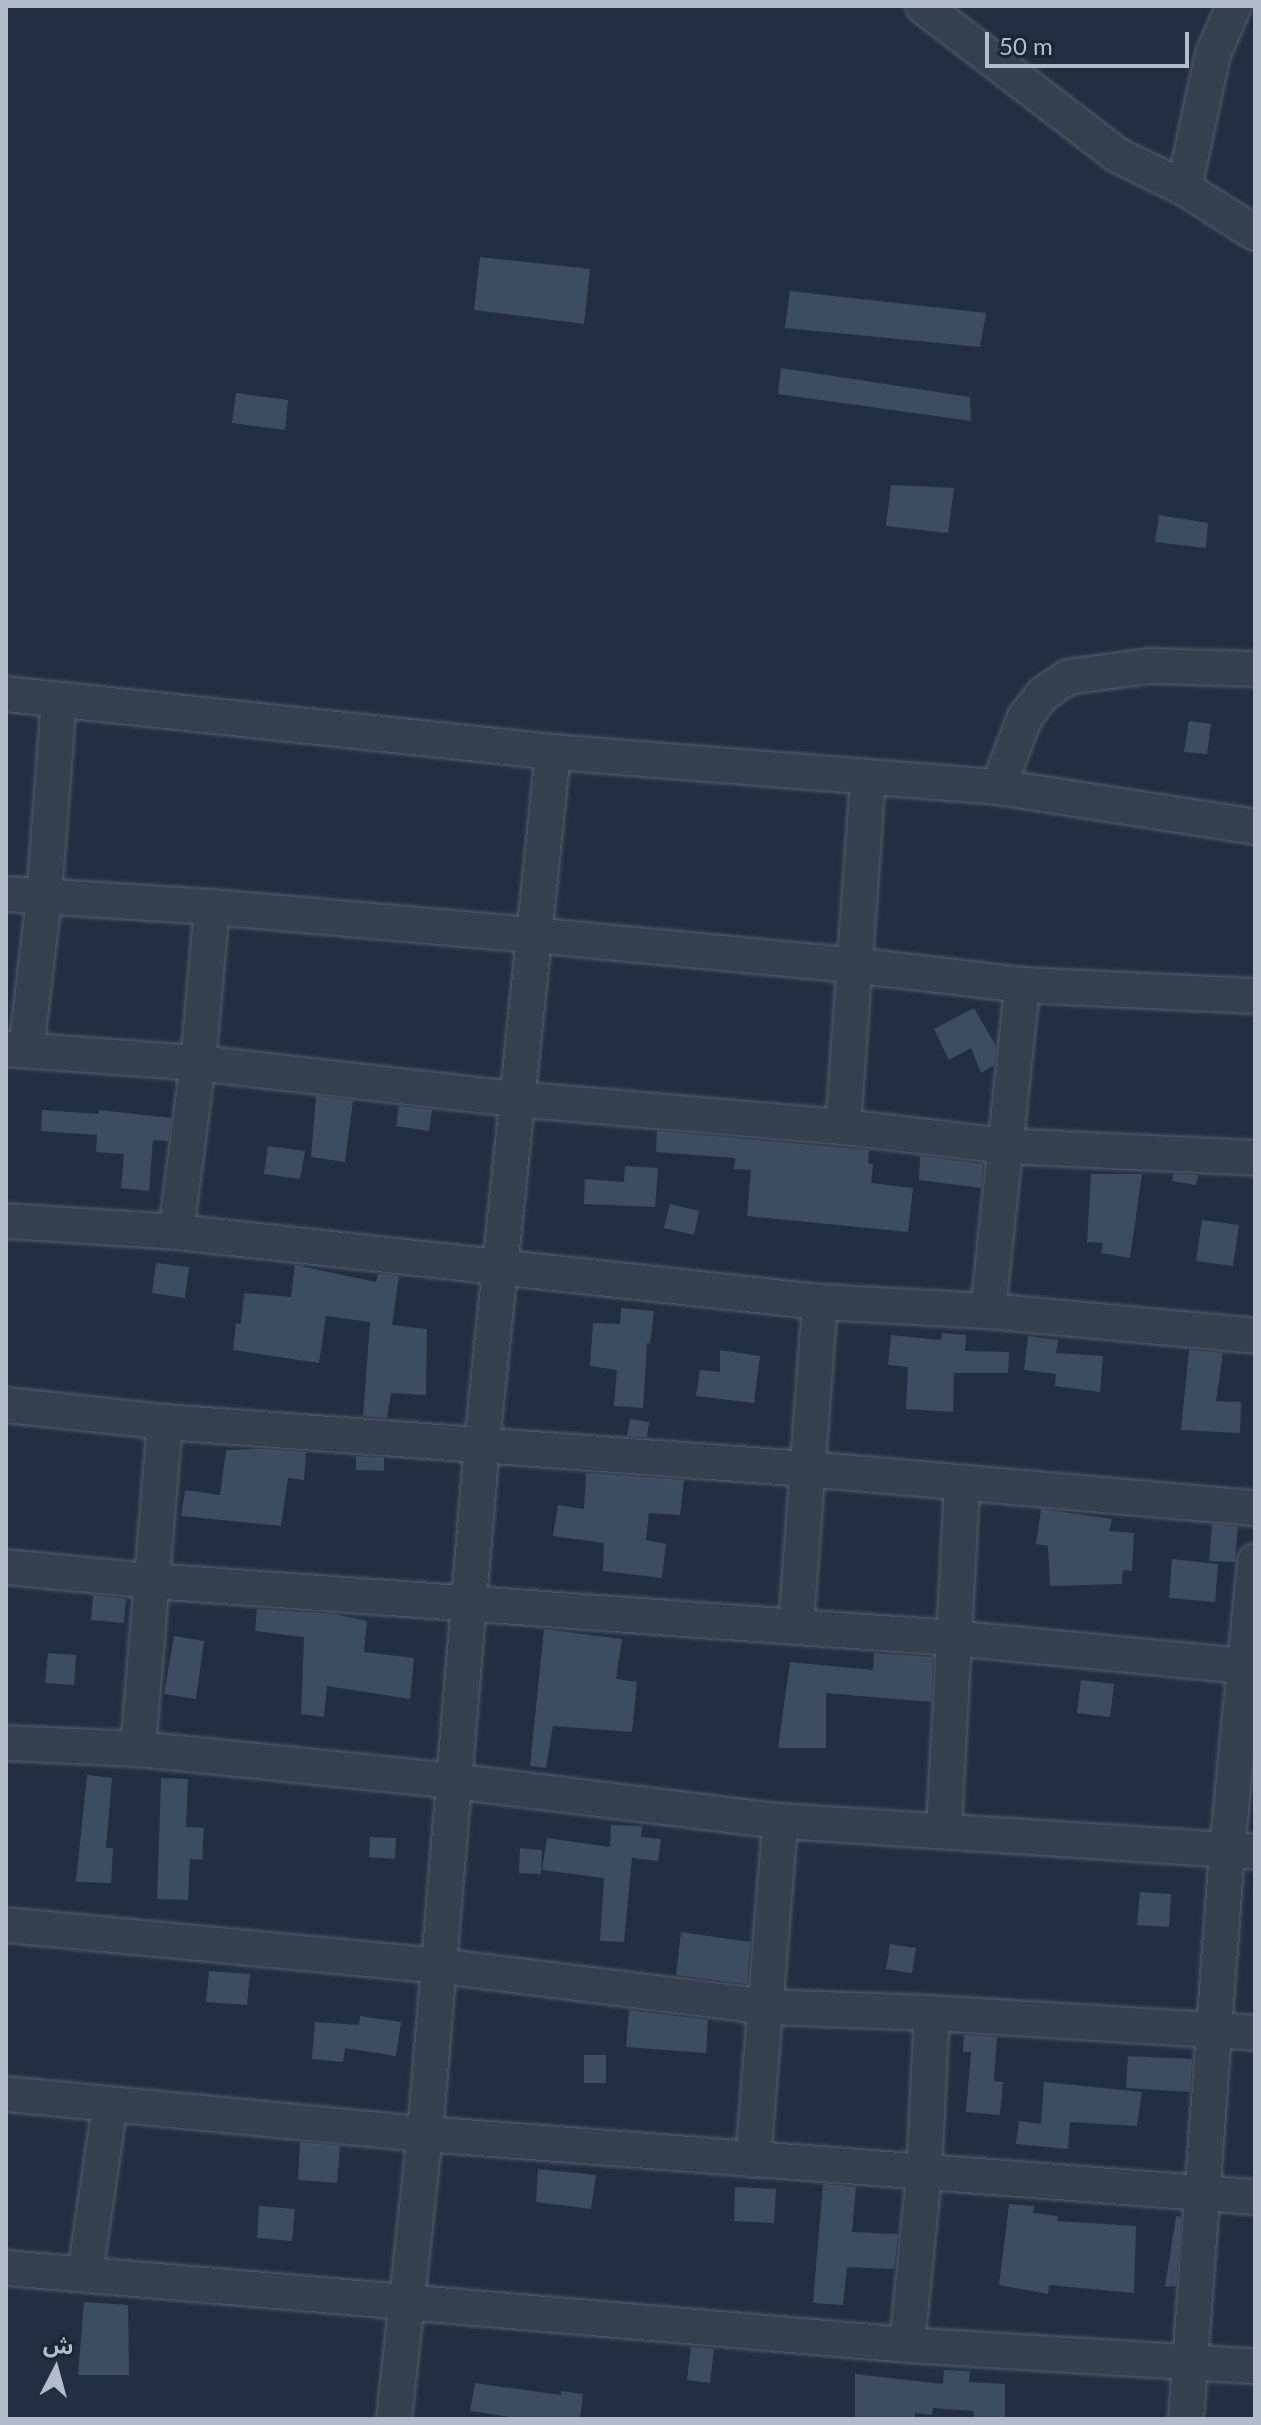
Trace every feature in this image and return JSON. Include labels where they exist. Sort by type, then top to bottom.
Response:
[{"type":"street","points":[[923,6],[1117,155],[1184,188],[1255,233]]},
{"type":"street","points":[[1184,188],[1213,54],[1234,6]]},
{"type":"street","points":[[998,787],[1025,717],[1043,694],[1068,677],[1149,666],[1255,669]]},
{"type":"street","points":[[6,694],[553,752],[998,787],[1255,827]]},
{"type":"street","points":[[59,700],[44,898],[16,1049],[198,1063],[515,1099],[843,1127],[1004,1146],[1255,1158]]},
{"type":"street","points":[[394,2419],[425,2134],[482,1443],[553,752]]},
{"type":"street","points":[[843,1127],[852,965],[868,779]]},
{"type":"street","points":[[6,894],[212,907],[532,935],[852,965],[1022,985],[1255,996]]},
{"type":"street","points":[[176,1232],[198,1063],[212,907]]},
{"type":"street","points":[[988,1311],[1022,985]]},
{"type":"street","points":[[6,1221],[176,1232],[820,1302],[988,1311],[1255,1336]]},
{"type":"street","points":[[796,1627],[820,1302]]},
{"type":"street","points":[[6,1405],[165,1422],[482,1443],[1255,1508]]},
{"type":"street","points":[[138,1749],[165,1422]]},
{"type":"street","points":[[944,1829],[962,1484]]},
{"type":"street","points":[[1186,2419],[1215,2031],[1241,1851],[1255,1561]]},
{"type":"street","points":[[6,1567],[151,1581],[952,1638],[1249,1667]]},
{"type":"street","points":[[6,1743],[138,1749],[452,1781],[780,1821],[944,1829],[1241,1851]]},
{"type":"street","points":[[753,2160],[780,1821]]},
{"type":"street","points":[[6,1925],[440,1966],[767,2007],[932,2013],[1255,2033]]},
{"type":"street","points":[[907,2345],[924,2174],[932,2013]]},
{"type":"street","points":[[6,2094],[425,2134],[1255,2197]]},
{"type":"street","points":[[85,2274],[110,2105]]},
{"type":"street","points":[[6,2268],[907,2345],[1255,2366]]},
{"type":"building","points":[[480,257],[590,269],[584,324],[474,310]]},
{"type":"building","points":[[790,291],[986,313],[980,347],[785,328]]},
{"type":"building","points":[[781,368],[970,397],[971,421],[778,394]]},
{"type":"building","points":[[236,393],[288,400],[285,430],[232,423]]},
{"type":"building","points":[[891,485],[954,488],[948,533],[886,526]]},
{"type":"building","points":[[1159,515],[1208,523],[1206,548],[1155,542]]},
{"type":"building","points":[[1189,721],[1211,724],[1207,754],[1184,752]]},
{"type":"building","points":[[974,1008],[996,1046],[994,1065],[981,1073],[971,1048],[949,1060],[934,1029]]},
{"type":"building","points":[[316,1096],[353,1101],[345,1162],[311,1157]]},
{"type":"building","points":[[399,1106],[432,1110],[429,1131],[396,1126]]},
{"type":"building","points":[[42,1110],[99,1114],[99,1110],[171,1118],[168,1141],[153,1140],[149,1191],[121,1188],[124,1154],[96,1152],[97,1135],[41,1131]]},
{"type":"building","points":[[657,1131],[869,1150],[868,1163],[873,1164],[871,1183],[913,1188],[908,1232],[747,1216],[751,1170],[734,1169],[735,1158],[656,1152]]},
{"type":"building","points":[[268,1146],[305,1151],[300,1179],[264,1174]]},
{"type":"building","points":[[920,1156],[983,1164],[981,1188],[919,1180]]},
{"type":"building","points":[[625,1166],[658,1168],[655,1207],[584,1204],[585,1179],[624,1182]]},
{"type":"building","points":[[1091,1174],[1142,1174],[1130,1258],[1101,1253],[1103,1243],[1087,1242]]},
{"type":"building","points":[[1173,1174],[1198,1175],[1196,1185],[1172,1181]]},
{"type":"building","points":[[670,1204],[699,1211],[694,1235],[664,1228]]},
{"type":"building","points":[[1202,1220],[1239,1225],[1233,1266],[1196,1261]]},
{"type":"building","points":[[156,1263],[189,1267],[185,1298],[152,1293]]},
{"type":"building","points":[[295,1265],[376,1282],[378,1274],[399,1276],[392,1325],[427,1329],[426,1395],[391,1393],[387,1418],[363,1416],[370,1322],[326,1316],[319,1363],[233,1350],[236,1323],[241,1324],[244,1293],[291,1297]]},
{"type":"building","points":[[621,1308],[654,1311],[650,1344],[647,1343],[643,1408],[614,1406],[617,1370],[590,1366],[593,1323],[620,1324]]},
{"type":"building","points":[[942,1333],[966,1335],[965,1351],[1009,1352],[1008,1373],[954,1373],[953,1412],[906,1409],[908,1367],[888,1365],[891,1335],[941,1340]]},
{"type":"building","points":[[1028,1336],[1058,1340],[1056,1353],[1103,1356],[1100,1392],[1055,1386],[1056,1374],[1024,1370]]},
{"type":"building","points":[[720,1350],[760,1356],[754,1403],[696,1396],[700,1370],[720,1372]]},
{"type":"building","points":[[1189,1350],[1223,1353],[1216,1401],[1241,1402],[1240,1433],[1181,1430]]},
{"type":"building","points":[[630,1419],[649,1422],[647,1437],[627,1436]]},
{"type":"building","points":[[226,1450],[306,1452],[304,1480],[288,1478],[281,1526],[181,1516],[185,1490],[220,1495]]},
{"type":"building","points":[[356,1456],[384,1458],[384,1471],[356,1470]]},
{"type":"building","points":[[586,1473],[684,1480],[680,1515],[649,1513],[646,1540],[666,1544],[662,1578],[603,1571],[604,1543],[553,1536],[558,1505],[584,1509]]},
{"type":"building","points":[[1041,1509],[1112,1519],[1109,1531],[1134,1533],[1132,1571],[1123,1570],[1122,1584],[1050,1586],[1048,1546],[1036,1544]]},
{"type":"building","points":[[1212,1524],[1238,1527],[1235,1562],[1209,1561]]},
{"type":"building","points":[[1172,1559],[1218,1564],[1215,1602],[1169,1598]]},
{"type":"building","points":[[93,1595],[126,1599],[124,1623],[91,1620]]},
{"type":"building","points":[[257,1609],[334,1614],[367,1621],[364,1652],[414,1658],[410,1699],[327,1686],[324,1717],[301,1714],[304,1637],[255,1631]]},
{"type":"building","points":[[544,1629],[622,1639],[616,1679],[637,1682],[632,1732],[553,1726],[546,1768],[530,1766]]},
{"type":"building","points":[[174,1636],[204,1641],[196,1699],[164,1694]]},
{"type":"building","points":[[48,1653],[76,1655],[74,1685],[45,1683]]},
{"type":"building","points":[[874,1653],[933,1657],[931,1702],[826,1693],[826,1748],[778,1748],[790,1662],[873,1670]]},
{"type":"building","points":[[1081,1680],[1114,1684],[1110,1717],[1077,1713]]},
{"type":"building","points":[[87,1775],[112,1778],[106,1848],[113,1848],[111,1883],[76,1882]]},
{"type":"building","points":[[161,1778],[188,1779],[186,1827],[204,1828],[202,1860],[190,1859],[188,1900],[157,1899]]},
{"type":"building","points":[[611,1825],[642,1826],[641,1837],[661,1839],[658,1861],[632,1858],[624,1942],[600,1941],[604,1878],[542,1870],[547,1838],[610,1847]]},
{"type":"building","points":[[370,1837],[396,1838],[395,1859],[369,1857]]},
{"type":"building","points":[[520,1848],[542,1850],[541,1874],[519,1873]]},
{"type":"building","points":[[1140,1892],[1171,1894],[1169,1927],[1137,1925]]},
{"type":"building","points":[[681,1932],[750,1942],[747,1984],[676,1975]]},
{"type":"building","points":[[890,1944],[916,1948],[912,1973],[886,1969]]},
{"type":"building","points":[[209,1971],[250,1974],[247,2005],[206,2002]]},
{"type":"building","points":[[629,2010],[708,2020],[706,2053],[626,2047]]},
{"type":"building","points":[[360,2016],[401,2022],[396,2056],[345,2048],[343,2062],[312,2059],[315,2022],[359,2025]]},
{"type":"building","points":[[964,2035],[997,2037],[994,2081],[1003,2082],[1000,2115],[966,2112],[971,2052],[963,2052]]},
{"type":"building","points":[[584,2055],[606,2055],[606,2083],[584,2083]]},
{"type":"building","points":[[1128,2056],[1192,2059],[1190,2092],[1126,2088]]},
{"type":"building","points":[[1044,2082],[1142,2092],[1137,2126],[1070,2122],[1068,2149],[1016,2144],[1019,2121],[1041,2124]]},
{"type":"building","points":[[300,2142],[340,2146],[337,2183],[298,2180]]},
{"type":"building","points":[[538,2169],[596,2175],[591,2209],[536,2202]]},
{"type":"building","points":[[823,2184],[856,2187],[852,2232],[898,2234],[894,2269],[847,2267],[843,2305],[813,2303]]},
{"type":"building","points":[[735,2187],[776,2189],[774,2223],[734,2221]]},
{"type":"building","points":[[1009,2204],[1034,2206],[1033,2213],[1058,2216],[1057,2221],[1136,2226],[1134,2293],[1049,2285],[1048,2294],[999,2285]]},
{"type":"building","points":[[259,2206],[295,2209],[292,2241],[257,2238]]},
{"type":"building","points":[[1176,2216],[1181,2217],[1176,2286],[1165,2287]]},
{"type":"building","points":[[84,2302],[128,2305],[129,2375],[78,2375]]},
{"type":"building","points":[[691,2347],[714,2349],[710,2383],[687,2380]]},
{"type":"building","points":[[944,2370],[970,2371],[969,2382],[1005,2384],[1005,2419],[974,2419],[974,2411],[933,2408],[932,2415],[915,2413],[915,2419],[855,2419],[855,2374],[943,2384]]},
{"type":"building","points":[[475,2383],[561,2395],[561,2391],[583,2394],[580,2419],[524,2419],[470,2411]]}]
